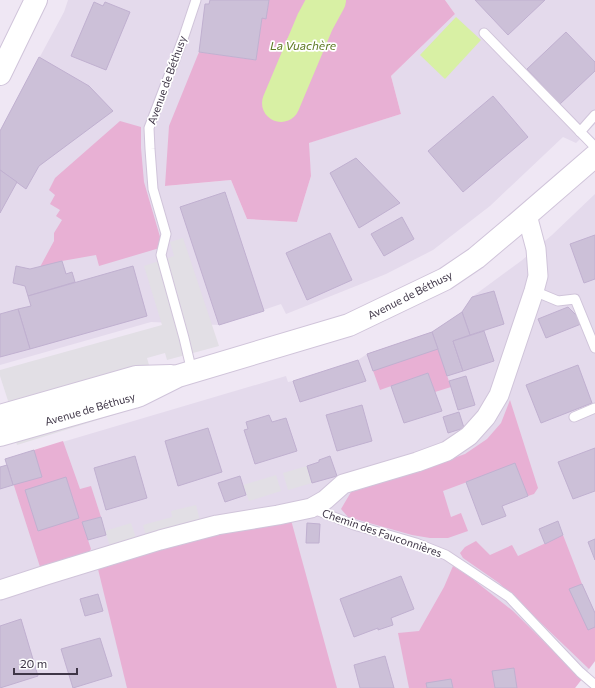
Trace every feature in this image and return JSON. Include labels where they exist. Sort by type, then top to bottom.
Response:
[{"type":"street","points":[[0,74],[36,0]]},
{"type":"street","name":"Avenue de Béthusy","points":[[0,435],[134,397],[185,374],[354,323],[445,279],[476,258],[595,156]]},
{"type":"street","name":"Chemin des Fauconnières","points":[[0,590],[160,540],[217,525],[311,508],[325,500],[343,484],[417,462],[447,451],[469,436],[486,417],[499,395],[538,276],[536,249],[527,215]]},
{"type":"street","name":"Avenue de Béthusy","points":[[0,416],[136,377],[185,374]]},
{"type":"lane","name":"Avenue de Béthusy","points":[[185,374],[184,338],[161,255],[166,234],[153,188],[149,128],[196,0]]},
{"type":"lane","points":[[484,33],[595,147]]},
{"type":"lane","points":[[580,132],[595,115]]},
{"type":"lane","points":[[534,291],[558,300],[575,299],[595,348]]},
{"type":"lane","points":[[574,417],[595,408]]},
{"type":"lane","name":"Chemin des Fauconnières","points":[[311,508],[354,525],[416,543],[446,554],[509,597],[580,672],[595,685]]},
{"type":"shaded area","points":[[68,0],[269,0],[266,19],[262,18],[256,60],[199,52],[166,186],[231,180],[247,219],[297,222],[311,176],[308,143],[401,114],[391,76],[455,14],[445,0],[595,0],[595,124],[576,143],[563,137],[490,206],[433,250],[386,274],[286,314],[281,304],[219,325],[151,322],[0,365],[0,131],[64,12]]},
{"type":"shaded area","points":[[269,0],[445,0],[455,14],[391,76],[401,114],[309,143],[311,176],[297,222],[247,219],[231,180],[165,186],[169,126],[199,52],[256,60],[262,18],[266,18]]},
{"type":"shaded area","points":[[120,121],[141,127],[144,182],[163,247],[99,266],[96,255],[62,261],[40,267],[54,241],[54,233],[62,220],[56,216],[60,210],[50,204],[55,195],[49,190],[55,178]]},
{"type":"shaded area","points":[[595,194],[595,661],[575,688],[0,688],[0,467],[7,465],[5,459],[286,376],[288,382],[293,381],[358,360],[367,354],[432,332],[462,312],[472,297],[521,261],[552,235]]},
{"type":"shaded area","points":[[183,238],[219,346],[167,360],[165,353],[147,358],[149,365],[10,407],[0,376],[0,370],[162,325],[144,266],[174,256],[170,242]]},
{"type":"shaded area","points":[[432,332],[451,387],[435,392],[428,373],[380,390],[367,354]]},
{"type":"shaded area","points":[[510,400],[538,488],[534,494],[528,496],[515,464],[443,491],[451,517],[461,513],[468,531],[448,538],[430,538],[412,535],[348,517],[341,509],[351,492],[465,454],[487,439],[501,423]]},
{"type":"shaded area","points":[[134,402],[136,408],[17,445],[15,439]]},
{"type":"shaded area","points":[[63,441],[80,489],[91,486],[101,517],[82,522],[91,549],[88,554],[41,570],[8,467],[34,450]]},
{"type":"shaded area","points":[[307,466],[312,483],[288,490],[283,473]]},
{"type":"shaded area","points":[[276,475],[281,491],[249,501],[243,485]]},
{"type":"shaded area","points":[[196,505],[200,521],[146,536],[143,525],[172,517],[171,511]]},
{"type":"shaded area","points":[[291,520],[337,688],[127,688],[97,565],[191,536]]},
{"type":"shaded area","points":[[131,523],[136,538],[110,546],[105,531]]},
{"type":"shaded area","points":[[563,535],[595,613],[595,661],[589,669],[499,583],[463,558],[460,553],[465,547],[476,541],[490,555],[512,545],[518,556]]},
{"type":"shaded area","points":[[453,566],[470,577],[513,611],[582,679],[575,688],[409,688],[398,633],[419,631],[444,587]]},
{"type":"water","points":[[456,17],[481,40],[445,79],[420,55]]},
{"type":"water","name":"La Vuachère","points":[[304,20],[315,22],[319,31],[321,51],[305,78],[292,75],[286,60],[286,41],[296,25]]},
{"type":"building","points":[[210,0],[269,0],[266,19],[262,18],[256,60],[199,52],[205,4],[209,4]]},
{"type":"building","points":[[475,0],[545,0],[508,35]]},
{"type":"building","points":[[94,2],[103,6],[105,2],[130,12],[106,70],[71,56]]},
{"type":"building","points":[[566,32],[595,62],[595,71],[560,104],[527,69]]},
{"type":"building","points":[[39,57],[89,86],[113,111],[39,166],[26,189],[0,170],[0,131]]},
{"type":"building","points":[[493,96],[528,137],[463,192],[428,151]]},
{"type":"building","points":[[356,158],[400,203],[359,228],[330,173]]},
{"type":"building","points":[[0,170],[17,182],[0,213]]},
{"type":"building","points":[[225,192],[264,311],[219,325],[180,207]]},
{"type":"building","points":[[402,217],[414,239],[384,256],[371,234]]},
{"type":"building","points":[[330,233],[352,280],[307,300],[286,253]]},
{"type":"building","points":[[595,235],[595,279],[584,283],[570,244]]},
{"type":"building","points":[[62,261],[66,274],[72,272],[75,282],[28,296],[25,286],[13,283],[16,266],[30,269]]},
{"type":"building","points":[[133,266],[147,316],[30,349],[18,309],[31,306],[28,296]]},
{"type":"building","points":[[494,291],[504,324],[470,335],[462,312],[472,297]]},
{"type":"building","points":[[568,307],[578,317],[581,324],[546,338],[538,319]]},
{"type":"building","points":[[18,309],[30,349],[0,357],[0,314]]},
{"type":"building","points":[[462,312],[470,335],[453,341],[463,371],[447,376],[432,332]]},
{"type":"building","points":[[484,331],[494,361],[463,371],[453,341]]},
{"type":"building","points":[[432,332],[438,349],[373,371],[367,354]]},
{"type":"building","points":[[358,360],[366,381],[300,402],[293,381]]},
{"type":"building","points":[[578,365],[592,403],[541,423],[526,385]]},
{"type":"building","points":[[428,373],[442,411],[404,423],[391,386]]},
{"type":"building","points":[[466,376],[475,405],[458,410],[449,381]]},
{"type":"building","points":[[362,405],[372,441],[337,451],[326,415]]},
{"type":"building","points":[[459,412],[464,428],[448,433],[443,417]]},
{"type":"building","points":[[269,415],[272,422],[286,418],[297,451],[255,464],[244,430],[248,429],[246,422]]},
{"type":"building","points":[[208,428],[222,472],[178,486],[165,441]]},
{"type":"building","points":[[595,448],[595,491],[573,499],[558,462]]},
{"type":"building","points":[[34,450],[42,477],[13,485],[5,459]]},
{"type":"building","points":[[135,456],[147,498],[106,510],[94,468]]},
{"type":"building","points":[[330,456],[337,476],[312,483],[307,466]]},
{"type":"building","points":[[515,463],[528,496],[502,506],[506,516],[482,525],[466,482]]},
{"type":"building","points":[[7,465],[13,485],[0,489],[0,467]]},
{"type":"building","points":[[240,476],[246,495],[225,502],[218,483]]},
{"type":"building","points":[[66,477],[79,518],[38,531],[25,490]]},
{"type":"building","points":[[101,517],[106,535],[88,540],[82,522]]},
{"type":"building","points":[[558,521],[563,535],[545,544],[539,529]]},
{"type":"building","points":[[307,523],[320,524],[319,543],[306,543]]},
{"type":"building","points":[[595,539],[595,560],[588,542]]},
{"type":"building","points":[[401,576],[414,609],[391,618],[393,625],[378,630],[378,628],[354,637],[340,599]]},
{"type":"building","points":[[582,584],[595,613],[595,627],[588,630],[569,589]]},
{"type":"building","points":[[98,594],[103,611],[85,616],[80,599]]},
{"type":"building","points":[[21,619],[38,676],[0,688],[0,626]]},
{"type":"building","points":[[100,638],[112,676],[73,688],[61,649]]},
{"type":"building","points":[[385,656],[394,688],[360,688],[354,665]]},
{"type":"building","points":[[514,668],[517,688],[495,688],[492,671]]},
{"type":"building","points":[[451,679],[453,688],[427,688],[426,683]]},
{"type":"waterway","name":"La Vuachère","points":[[281,103],[315,22],[327,0]]}]
